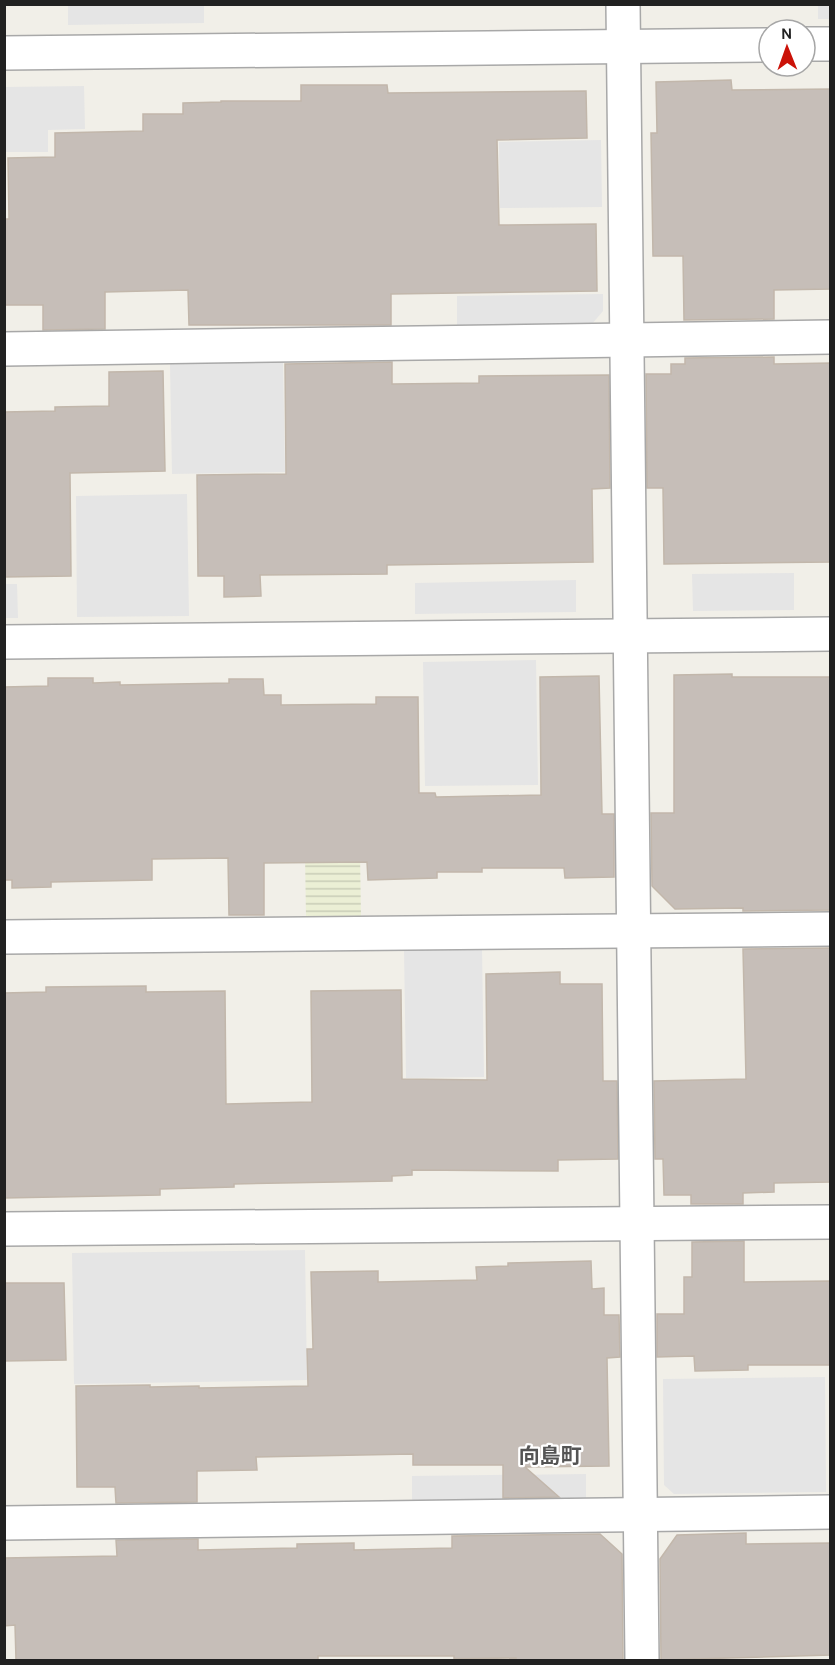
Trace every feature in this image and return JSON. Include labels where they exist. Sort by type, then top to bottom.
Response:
[{"type":"street","points":[[623,4],[642,1660]]},
{"type":"street","points":[[4,53],[757,45]]},
{"type":"street","points":[[4,349],[831,337]]},
{"type":"street","points":[[4,642],[831,634]]},
{"type":"street","points":[[4,938],[831,929]]},
{"type":"street","points":[[4,1229],[831,1222]]},
{"type":"street","points":[[4,1523],[831,1512]]},
{"type":"green space","points":[[304,790],[359,790],[361,916],[306,917]]},
{"type":"shaded area","points":[[68,5],[204,5],[204,23],[68,25]]},
{"type":"shaded area","points":[[818,5],[830,5],[830,19],[818,19]]},
{"type":"shaded area","points":[[84,86],[85,129],[48,130],[48,152],[6,152],[5,87]]},
{"type":"shaded area","points":[[601,140],[602,207],[500,208],[499,142]]},
{"type":"shaded area","points":[[603,294],[603,311],[592,324],[457,326],[457,296]]},
{"type":"shaded area","points":[[283,362],[285,472],[172,474],[170,364]]},
{"type":"shaded area","points":[[187,494],[189,616],[77,617],[76,496]]},
{"type":"shaded area","points":[[794,573],[794,610],[693,611],[692,574]]},
{"type":"shaded area","points":[[576,580],[576,612],[415,614],[415,583]]},
{"type":"shaded area","points":[[5,584],[17,584],[18,618],[5,618]]},
{"type":"shaded area","points":[[536,660],[538,785],[425,786],[423,662]]},
{"type":"shaded area","points":[[482,948],[484,1077],[406,1078],[404,950]]},
{"type":"shaded area","points":[[305,1250],[307,1380],[74,1384],[72,1253]]},
{"type":"shaded area","points":[[825,1377],[826,1492],[674,1494],[664,1485],[663,1379]]},
{"type":"shaded area","points":[[586,1474],[586,1500],[412,1502],[412,1476]]},
{"type":"building","points":[[731,80],[732,90],[831,89],[831,289],[774,290],[774,319],[684,320],[683,256],[653,256],[651,133],[657,133],[656,82]]},
{"type":"building","points":[[301,85],[387,85],[388,93],[586,91],[587,138],[497,140],[499,225],[596,224],[597,291],[391,294],[391,325],[189,325],[188,290],[105,292],[105,329],[43,330],[43,305],[4,305],[4,219],[9,219],[8,158],[55,157],[55,133],[143,131],[143,114],[183,114],[183,103],[301,101]]},
{"type":"building","points":[[774,357],[774,364],[831,363],[831,562],[664,564],[663,488],[647,488],[646,374],[671,374],[671,364],[685,364],[685,358]]},
{"type":"building","points":[[392,362],[392,384],[479,383],[479,376],[609,375],[610,488],[592,489],[593,562],[387,565],[387,574],[260,575],[261,596],[224,597],[224,576],[198,576],[197,475],[286,474],[285,364]]},
{"type":"building","points":[[163,371],[165,471],[70,473],[71,576],[4,577],[4,412],[55,411],[55,407],[109,406],[109,372]]},
{"type":"building","points":[[732,674],[732,677],[831,677],[831,910],[675,909],[652,886],[651,813],[674,813],[674,675]]},
{"type":"building","points":[[599,676],[602,814],[614,814],[614,877],[565,878],[564,868],[482,868],[482,872],[437,872],[437,878],[368,880],[367,862],[264,863],[264,915],[229,915],[228,858],[152,859],[152,880],[51,882],[51,887],[12,888],[12,880],[4,880],[4,687],[48,686],[48,678],[93,678],[93,683],[120,682],[120,685],[229,683],[229,679],[263,679],[264,695],[281,695],[281,705],[376,704],[376,697],[418,697],[419,793],[435,793],[436,797],[541,795],[540,677]]},
{"type":"building","points":[[831,948],[831,1182],[774,1183],[774,1192],[743,1193],[743,1204],[691,1204],[691,1195],[664,1195],[663,1159],[655,1159],[654,1081],[746,1079],[743,949]]},
{"type":"building","points":[[560,972],[560,984],[602,984],[603,1081],[617,1081],[618,1159],[558,1160],[558,1171],[412,1170],[412,1175],[392,1176],[392,1181],[234,1184],[234,1187],[160,1189],[160,1195],[4,1198],[4,993],[46,992],[46,987],[146,986],[146,992],[225,991],[226,1104],[312,1102],[311,991],[401,990],[402,1079],[487,1080],[486,974]]},
{"type":"building","points":[[744,1241],[744,1282],[831,1281],[831,1365],[748,1365],[748,1370],[695,1371],[694,1356],[657,1357],[657,1314],[684,1314],[684,1277],[692,1277],[692,1242]]},
{"type":"building","points":[[591,1261],[592,1289],[604,1288],[604,1315],[619,1315],[620,1357],[607,1358],[609,1466],[525,1467],[559,1497],[503,1498],[503,1465],[413,1465],[413,1454],[256,1457],[257,1470],[197,1471],[197,1502],[116,1503],[115,1487],[77,1487],[76,1386],[150,1385],[150,1387],[199,1386],[199,1388],[308,1386],[307,1349],[313,1349],[311,1272],[378,1271],[378,1282],[477,1280],[476,1267],[508,1266],[508,1263]]},
{"type":"building","points":[[4,1283],[64,1283],[66,1360],[4,1361]]},
{"type":"building","points":[[746,1533],[746,1544],[831,1543],[831,1655],[661,1660],[660,1559],[677,1535]]},
{"type":"building","points":[[600,1534],[622,1554],[623,1660],[318,1656],[318,1660],[16,1660],[15,1625],[4,1626],[4,1558],[117,1556],[116,1540],[198,1539],[198,1550],[297,1548],[297,1544],[354,1543],[354,1550],[452,1548],[452,1536]]},
{"type":"district","name":"向島町","points":[[550,1456]]}]
